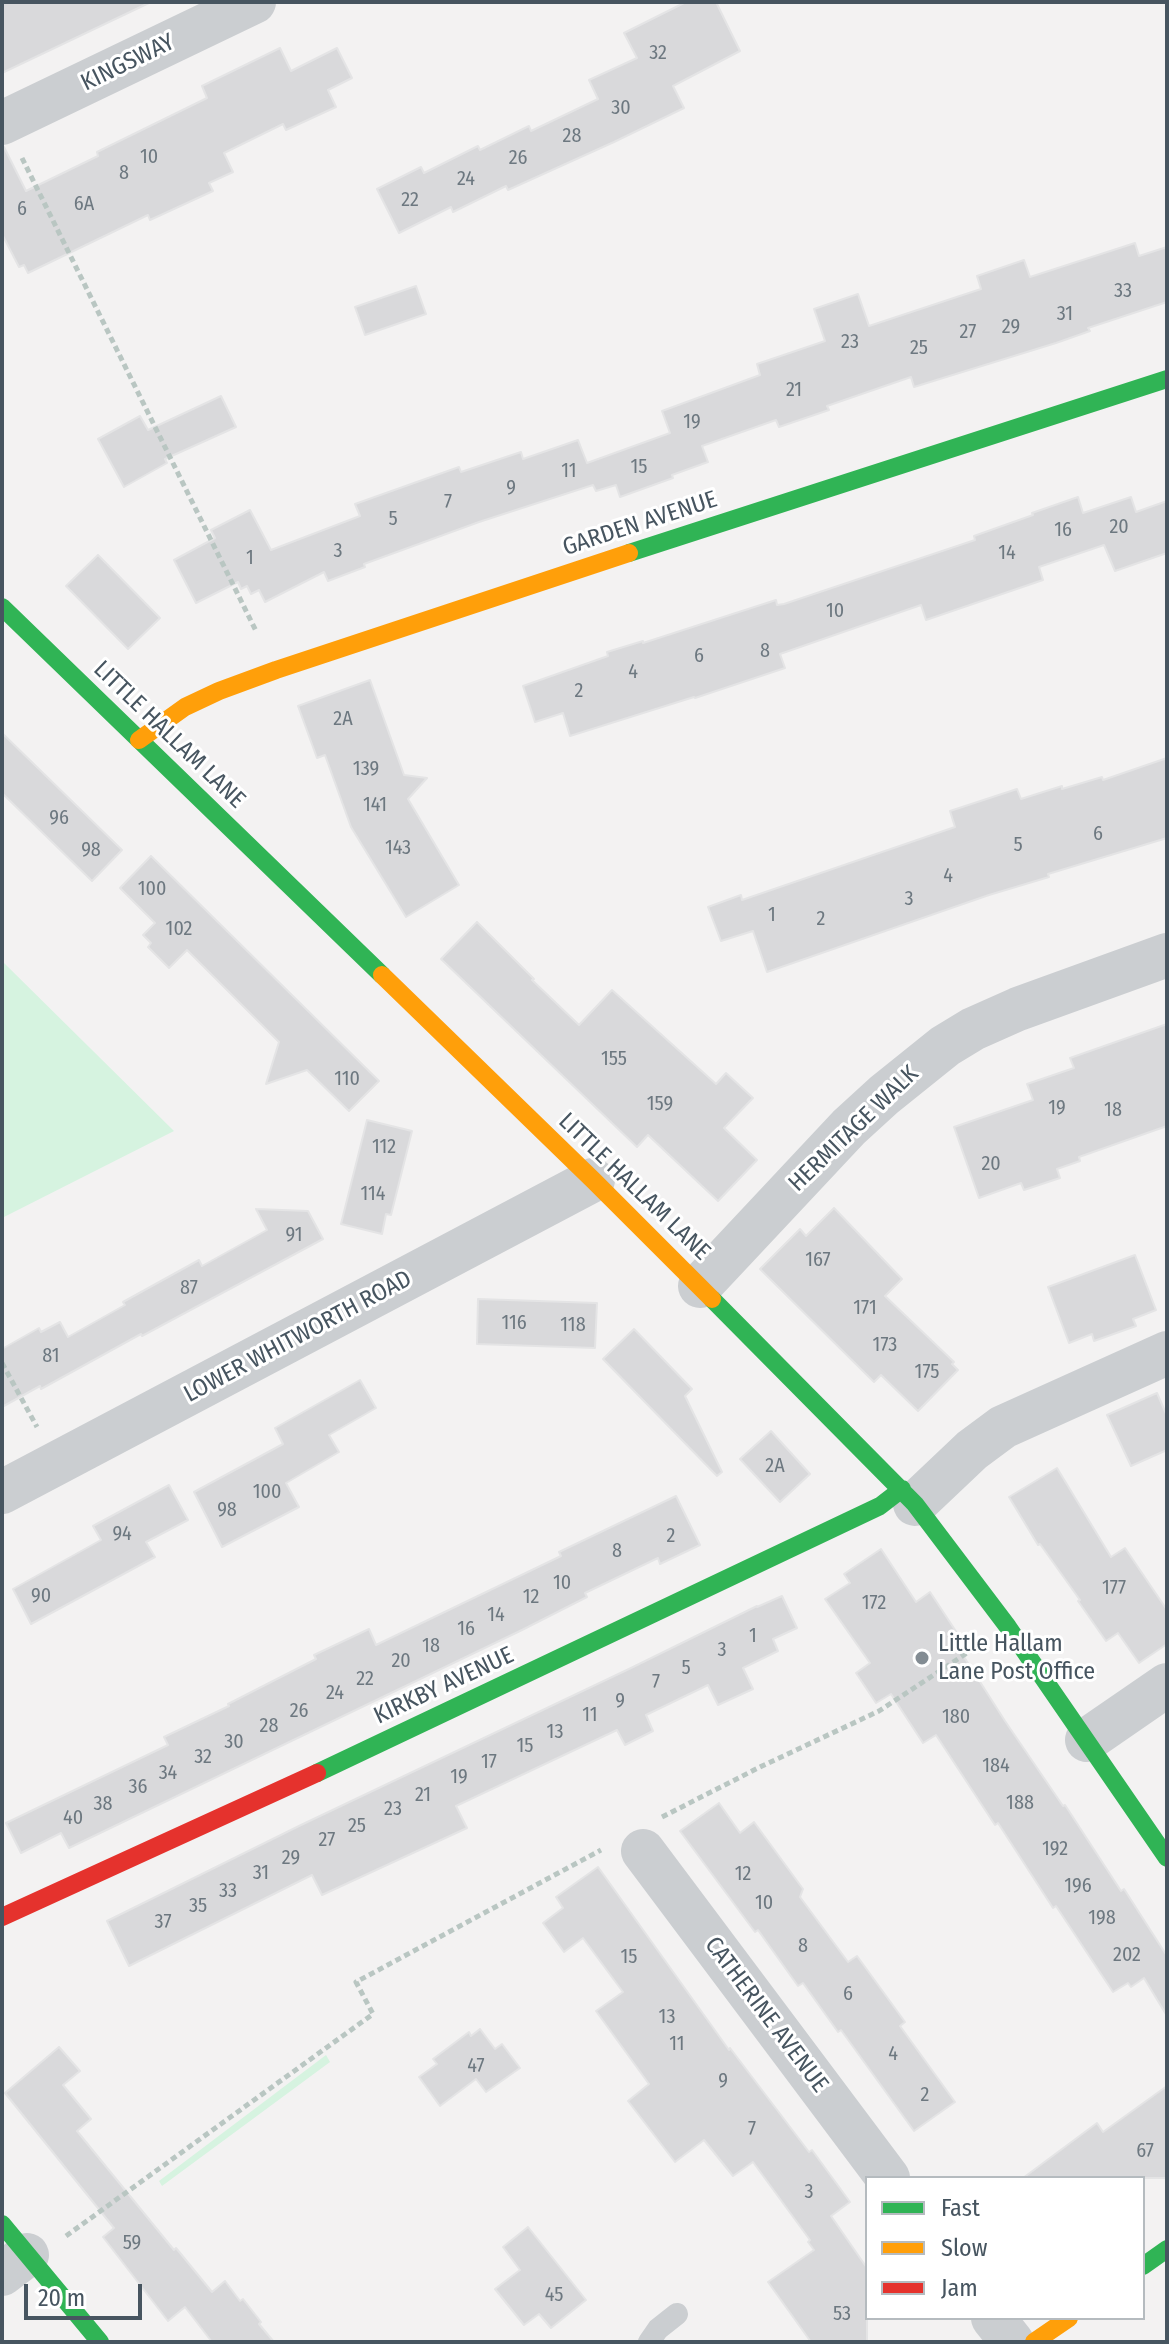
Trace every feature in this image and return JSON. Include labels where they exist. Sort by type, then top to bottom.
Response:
[{"type":"street","name":"KINGSWAY","points":[[2,123],[254,2]]},
{"type":"street","name":"GARDEN AVENUE","points":[[139,740],[185,707],[276,670],[1167,379]]},
{"type":"street","name":"LITTLE HALLAM LANE","points":[[2,607],[593,1180],[908,1496],[1008,1627],[1167,1858]]},
{"type":"street","name":"HERMITAGE WALK","points":[[700,1286],[849,1127],[945,1046],[973,1029],[1018,1009],[1167,955]]},
{"type":"street","name":"LOWER WHITWORTH ROAD","points":[[2,1492],[593,1180]]},
{"type":"street","points":[[908,1496],[1003,1427],[1167,1353]]},
{"type":"street","name":"KIRKBY AVENUE","points":[[2,1917],[286,1788],[880,1506],[908,1496]]},
{"type":"street","points":[[1087,1740],[1167,1685]]},
{"type":"street","name":"CATHERINE AVENUE","points":[[635,1839],[887,2176]]},
{"type":"street","points":[[22,2249],[100,2342]]},
{"type":"street","points":[[1145,2265],[1167,2249]]},
{"type":"street","points":[[995,2320],[1012,2342]]},
{"type":"street","points":[[1034,2342],[1066,2320]]},
{"type":"lane","points":[[649,2342],[658,2329],[677,2314]]},
{"type":"path","points":[[25,163],[258,634]]},
{"type":"path","points":[[2,1363],[41,1434]]},
{"type":"path","points":[[22,2249],[373,2014],[356,1982],[635,1839],[762,1766],[879,1711],[981,1643]]},
{"type":"green space","points":[[2,961],[174,1131],[2,1218]]},
{"type":"green space","points":[[326,2055],[330,2062],[162,2186],[159,2181]]},
{"type":"building","points":[[2,2],[151,2],[2,73]]},
{"type":"building","points":[[686,2],[716,2],[740,51],[673,86],[684,108],[508,190],[506,186],[453,212],[451,207],[399,233],[377,189],[421,167],[424,173],[478,146],[480,150],[529,126],[531,131],[598,99],[589,80],[637,58],[624,33]]},
{"type":"building","points":[[280,48],[291,71],[337,48],[352,78],[328,90],[336,107],[286,130],[283,124],[224,153],[233,172],[209,183],[213,191],[150,220],[148,215],[28,273],[24,265],[19,267],[2,234],[2,148],[26,191],[207,98],[202,86]]},
{"type":"building","points":[[1135,243],[1139,256],[1167,247],[1167,302],[1088,328],[1090,331],[1056,343],[914,387],[911,377],[827,406],[829,410],[779,427],[776,420],[702,446],[708,462],[620,497],[616,485],[596,491],[593,485],[479,522],[364,564],[365,567],[328,581],[324,572],[265,602],[259,590],[251,594],[247,586],[241,589],[238,582],[196,603],[174,560],[215,538],[211,530],[250,510],[271,550],[360,516],[355,504],[459,467],[461,472],[521,452],[523,459],[578,440],[587,463],[670,433],[662,411],[760,375],[757,364],[825,341],[814,309],[858,294],[869,326],[981,289],[977,276],[1024,260],[1030,277]]},
{"type":"building","points":[[416,286],[426,314],[365,335],[355,307]]},
{"type":"building","points":[[221,396],[236,427],[165,459],[167,463],[124,487],[98,439],[140,416],[148,430]]},
{"type":"building","points":[[1078,497],[1083,513],[1131,497],[1136,512],[1167,501],[1167,553],[1115,571],[1104,545],[1039,567],[1043,580],[926,620],[921,605],[780,654],[785,668],[695,698],[570,736],[563,713],[535,722],[523,686],[608,656],[607,652],[776,600],[777,605],[784,604],[975,540],[974,536]]},
{"type":"building","points":[[98,555],[160,618],[128,649],[66,586]]},
{"type":"building","points":[[370,680],[404,775],[427,778],[408,799],[459,885],[406,917],[351,827],[325,755],[317,758],[298,706]]},
{"type":"building","points":[[2,733],[122,850],[92,881],[2,793]]},
{"type":"building","points":[[1167,758],[1167,838],[1048,874],[1049,877],[767,972],[753,931],[721,941],[708,907],[741,895],[742,900],[955,827],[950,811],[1017,789],[1021,799],[1062,786],[1062,789],[1102,777],[1103,780]]},
{"type":"building","points":[[151,856],[379,1081],[349,1111],[307,1070],[266,1084],[279,1042],[187,950],[169,968],[148,947],[151,943],[143,935],[155,923],[120,888]]},
{"type":"building","points":[[477,922],[579,1025],[612,990],[716,1084],[726,1073],[753,1098],[724,1128],[757,1160],[718,1201],[648,1135],[637,1147],[441,959]]},
{"type":"building","points":[[1167,1024],[1167,1126],[1079,1157],[1080,1161],[1057,1169],[1060,1178],[1024,1190],[1021,1183],[979,1198],[954,1127],[1033,1100],[1027,1084],[1074,1068],[1070,1058]]},
{"type":"building","points":[[367,1120],[412,1131],[391,1215],[386,1214],[382,1234],[341,1224]]},
{"type":"building","points":[[834,1208],[902,1279],[885,1296],[954,1362],[952,1364],[958,1370],[918,1411],[881,1375],[874,1382],[760,1269],[800,1229],[806,1236]]},
{"type":"building","points":[[256,1209],[308,1211],[323,1239],[2,1407],[2,1349],[39,1328],[41,1332],[60,1322],[68,1337],[199,1260],[202,1266],[267,1230]]},
{"type":"building","points":[[1135,1255],[1156,1310],[1133,1319],[1136,1326],[1094,1341],[1092,1334],[1069,1343],[1048,1287]]},
{"type":"building","points":[[478,1299],[597,1303],[595,1348],[477,1344]]},
{"type":"building","points":[[634,1329],[692,1389],[685,1396],[722,1472],[717,1476],[603,1359]]},
{"type":"building","points":[[360,1380],[376,1408],[329,1435],[339,1452],[286,1483],[299,1507],[222,1547],[194,1492],[283,1444],[275,1428]]},
{"type":"building","points":[[1157,1393],[1167,1416],[1167,1450],[1131,1466],[1107,1415]]},
{"type":"building","points":[[771,1431],[810,1474],[780,1502],[740,1459]]},
{"type":"building","points":[[1057,1468],[1111,1557],[1125,1548],[1167,1610],[1167,1644],[1139,1663],[1118,1633],[1106,1641],[1080,1600],[1038,1545],[1009,1497]]},
{"type":"building","points":[[169,1485],[188,1520],[146,1542],[155,1557],[31,1624],[13,1589],[101,1540],[93,1526]]},
{"type":"building","points":[[676,1496],[700,1545],[660,1564],[658,1558],[585,1593],[587,1597],[522,1630],[69,1848],[61,1833],[21,1853],[6,1823],[168,1745],[164,1737],[316,1659],[314,1655],[369,1629],[376,1645],[561,1556],[559,1552]]},
{"type":"building","points":[[881,1549],[916,1602],[930,1592],[965,1645],[959,1649],[1005,1721],[1121,1891],[1124,1889],[1167,1956],[1167,2016],[1144,1978],[1131,1987],[1128,1983],[1113,1992],[998,1823],[995,1825],[936,1735],[923,1743],[891,1694],[876,1703],[856,1673],[870,1663],[825,1599],[850,1583],[844,1574]]},
{"type":"building","points":[[782,1596],[797,1628],[773,1639],[778,1651],[743,1668],[753,1689],[718,1705],[708,1685],[646,1715],[653,1731],[625,1745],[617,1730],[456,1806],[467,1828],[322,1895],[312,1875],[129,1966],[107,1921]]},
{"type":"building","points":[[719,1803],[740,1833],[754,1822],[803,1889],[800,1897],[848,1962],[857,1956],[905,2022],[900,2026],[955,2102],[914,2131],[841,2030],[838,2032],[803,1983],[798,1986],[680,1831]]},
{"type":"building","points":[[598,1867],[729,2050],[809,2152],[812,2150],[850,2202],[831,2216],[865,2265],[867,2342],[811,2342],[768,2282],[814,2250],[808,2242],[810,2240],[753,2162],[733,2176],[704,2140],[675,2162],[628,2101],[649,2084],[596,2011],[623,1992],[583,1938],[564,1952],[543,1923],[563,1908],[556,1897]]},
{"type":"building","points":[[480,2029],[495,2049],[502,2044],[520,2068],[486,2092],[476,2079],[440,2106],[419,2077],[437,2064],[433,2059],[469,2032],[471,2036]]},
{"type":"building","points":[[59,2047],[80,2071],[63,2085],[91,2119],[77,2131],[212,2292],[225,2281],[240,2301],[243,2299],[274,2342],[212,2342],[185,2307],[168,2321],[103,2237],[114,2228],[5,2093]]},
{"type":"building","points":[[1167,2086],[1167,2178],[1026,2176],[1097,2123],[1103,2132]]},
{"type":"building","points":[[528,2227],[586,2300],[551,2328],[539,2314],[524,2325],[495,2289],[520,2270],[503,2247]]},
{"type":"traffic: fast","points":[[629,553],[1167,379]]},
{"type":"traffic: fast","points":[[2,607],[382,975]]},
{"type":"traffic: fast","points":[[712,1299],[915,1504],[1008,1627],[1167,1858]]},
{"type":"traffic: fast","points":[[317,1773],[880,1506],[902,1489]]},
{"type":"traffic: fast","points":[[2,2224],[100,2342]]},
{"type":"traffic: fast","points":[[1145,2265],[1167,2249]]},
{"type":"traffic: slow","points":[[139,740],[185,707],[219,691],[629,553]]},
{"type":"traffic: slow","points":[[382,975],[712,1299]]},
{"type":"traffic: slow","points":[[1034,2342],[1066,2320]]},
{"type":"traffic: jam","points":[[2,1917],[317,1773]]},
{"type":"place","name":"Little Hallam Lane Post Office","points":[[922,1658]]}]
